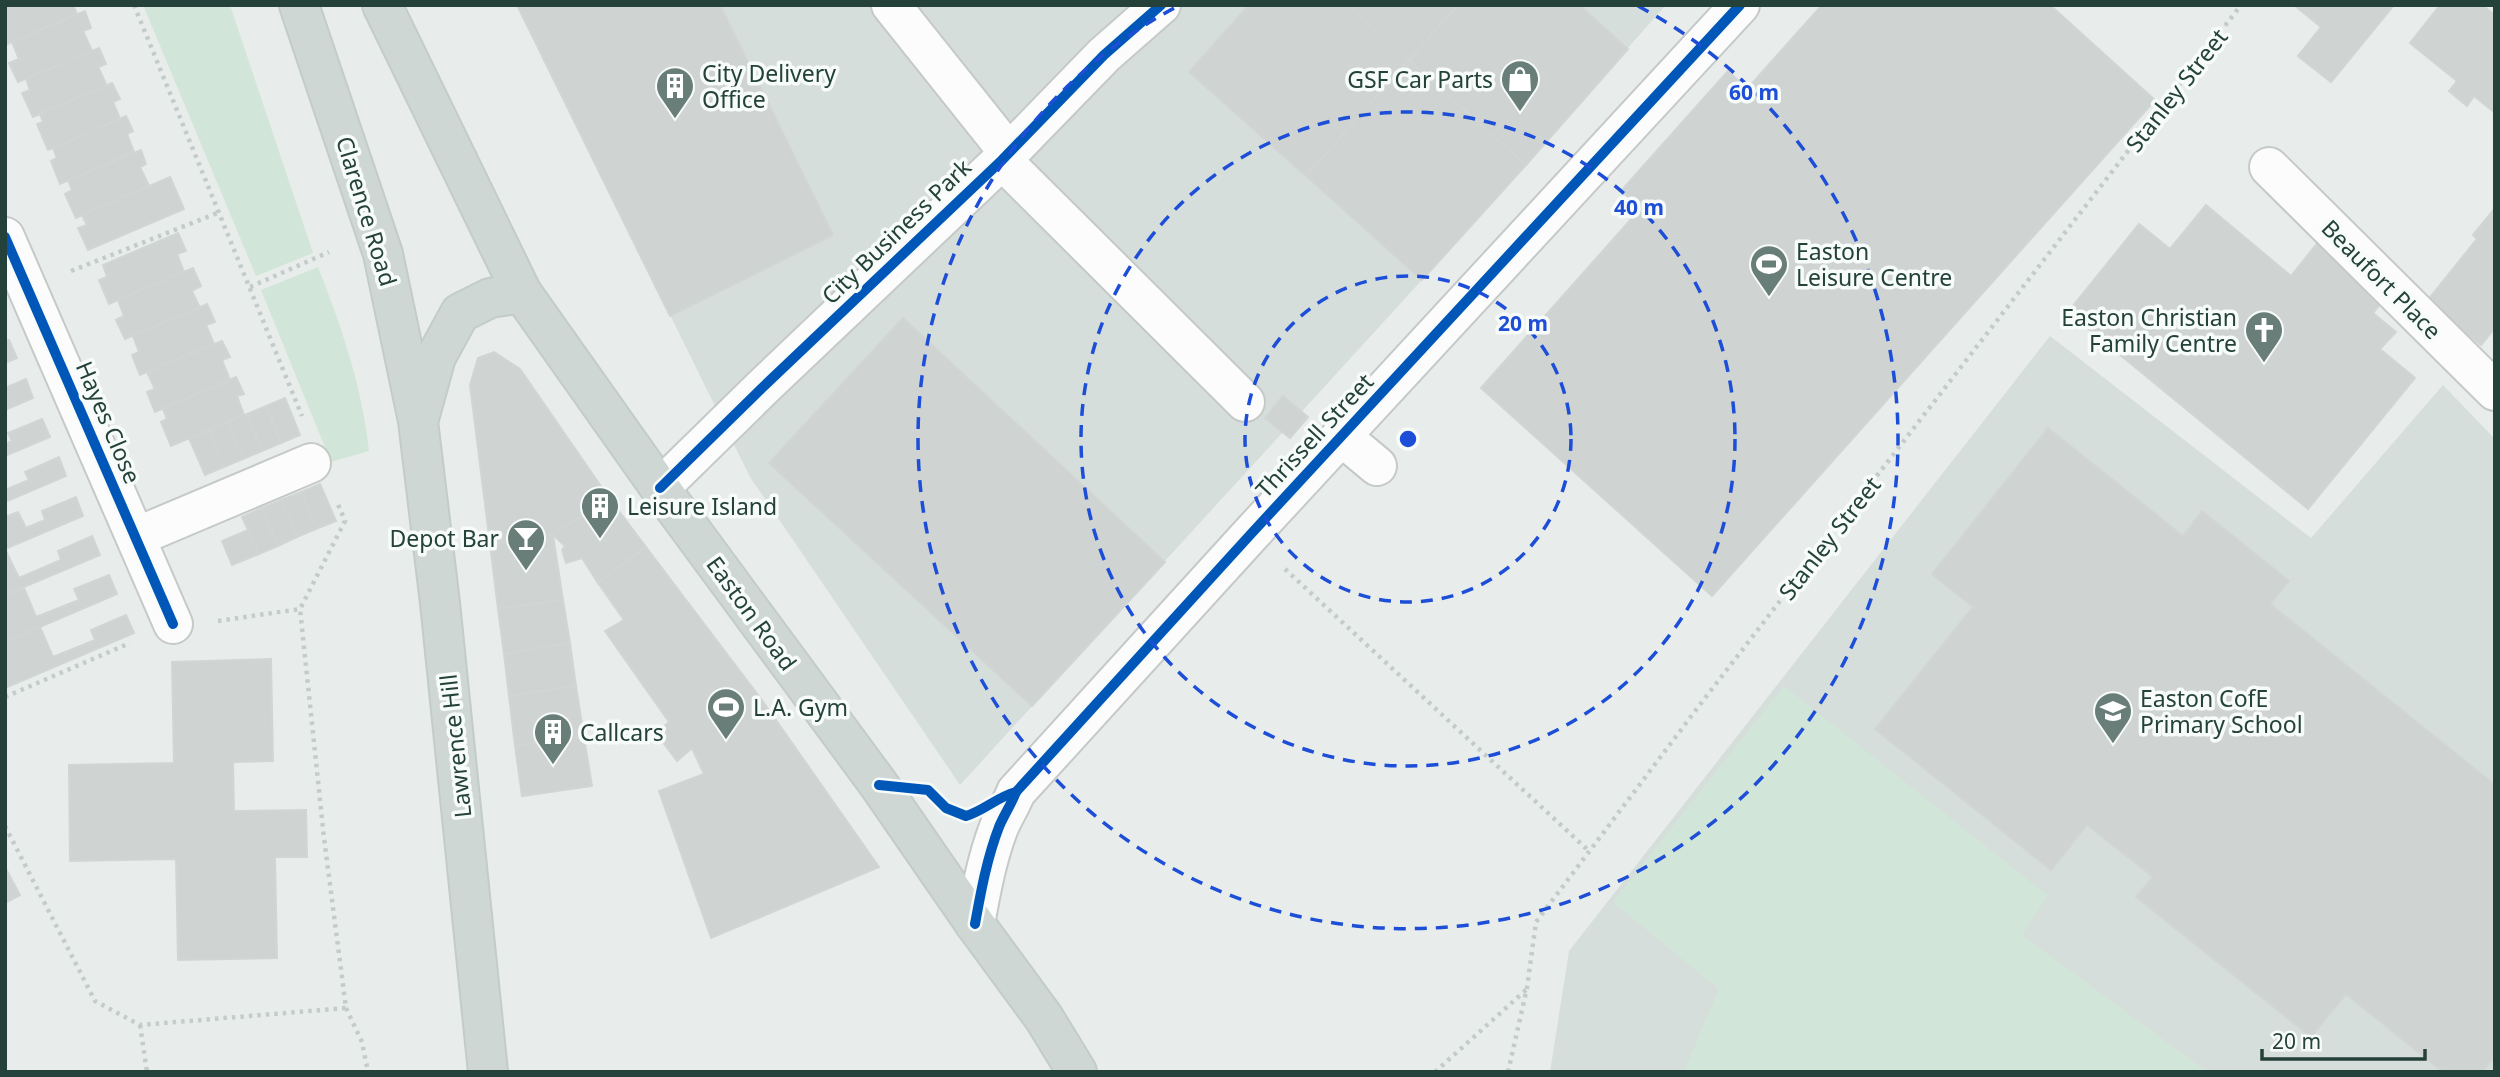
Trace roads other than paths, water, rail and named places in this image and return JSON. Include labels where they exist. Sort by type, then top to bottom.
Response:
[{"type":"main road","name":"Clarence Road","points":[[299,5],[383,254],[418,421]]},
{"type":"main road","points":[[382,5],[522,293],[490,298],[460,313],[436,357],[418,421]]},
{"type":"main road","name":"Easton Road","points":[[522,293],[660,488],[879,785],[1044,1018],[1077,1072]]},
{"type":"main road","name":"Lawrence Hill","points":[[418,421],[440,603],[488,1072]]},
{"type":"street","points":[[891,5],[1006,156],[1245,402]]},
{"type":"street","name":"City Business Park","points":[[660,488],[1006,156],[1104,55],[1161,5]]},
{"type":"street","name":"Thrissell Street","points":[[975,924],[986,868],[1000,823],[1010,810],[1016,792],[1740,5]]},
{"type":"street","name":"Beaufort Place","points":[[2269,167],[2495,391]]},
{"type":"street","name":"Hayes Close","points":[[5,237],[173,624]]},
{"type":"street","points":[[1342,436],[1377,466]]},
{"type":"street","points":[[136,537],[311,463]]},
{"type":"place","name":"GSF Car Parts","points":[[1520,113]]},
{"type":"place","name":"City Delivery Office","points":[[675,120]]},
{"type":"place","name":"Easton Leisure Centre","points":[[1769,298]]},
{"type":"place","name":"Easton Christian Family Centre","points":[[2264,364]]},
{"type":"place","name":"Leisure Island","points":[[600,540]]},
{"type":"place","name":"Depot Bar","points":[[526,572]]},
{"type":"place","name":"L.A. Gym","points":[[726,741]]},
{"type":"place","name":"Easton CofE Primary School","points":[[2113,745]]},
{"type":"place","name":"Callcars","points":[[553,766]]}]
